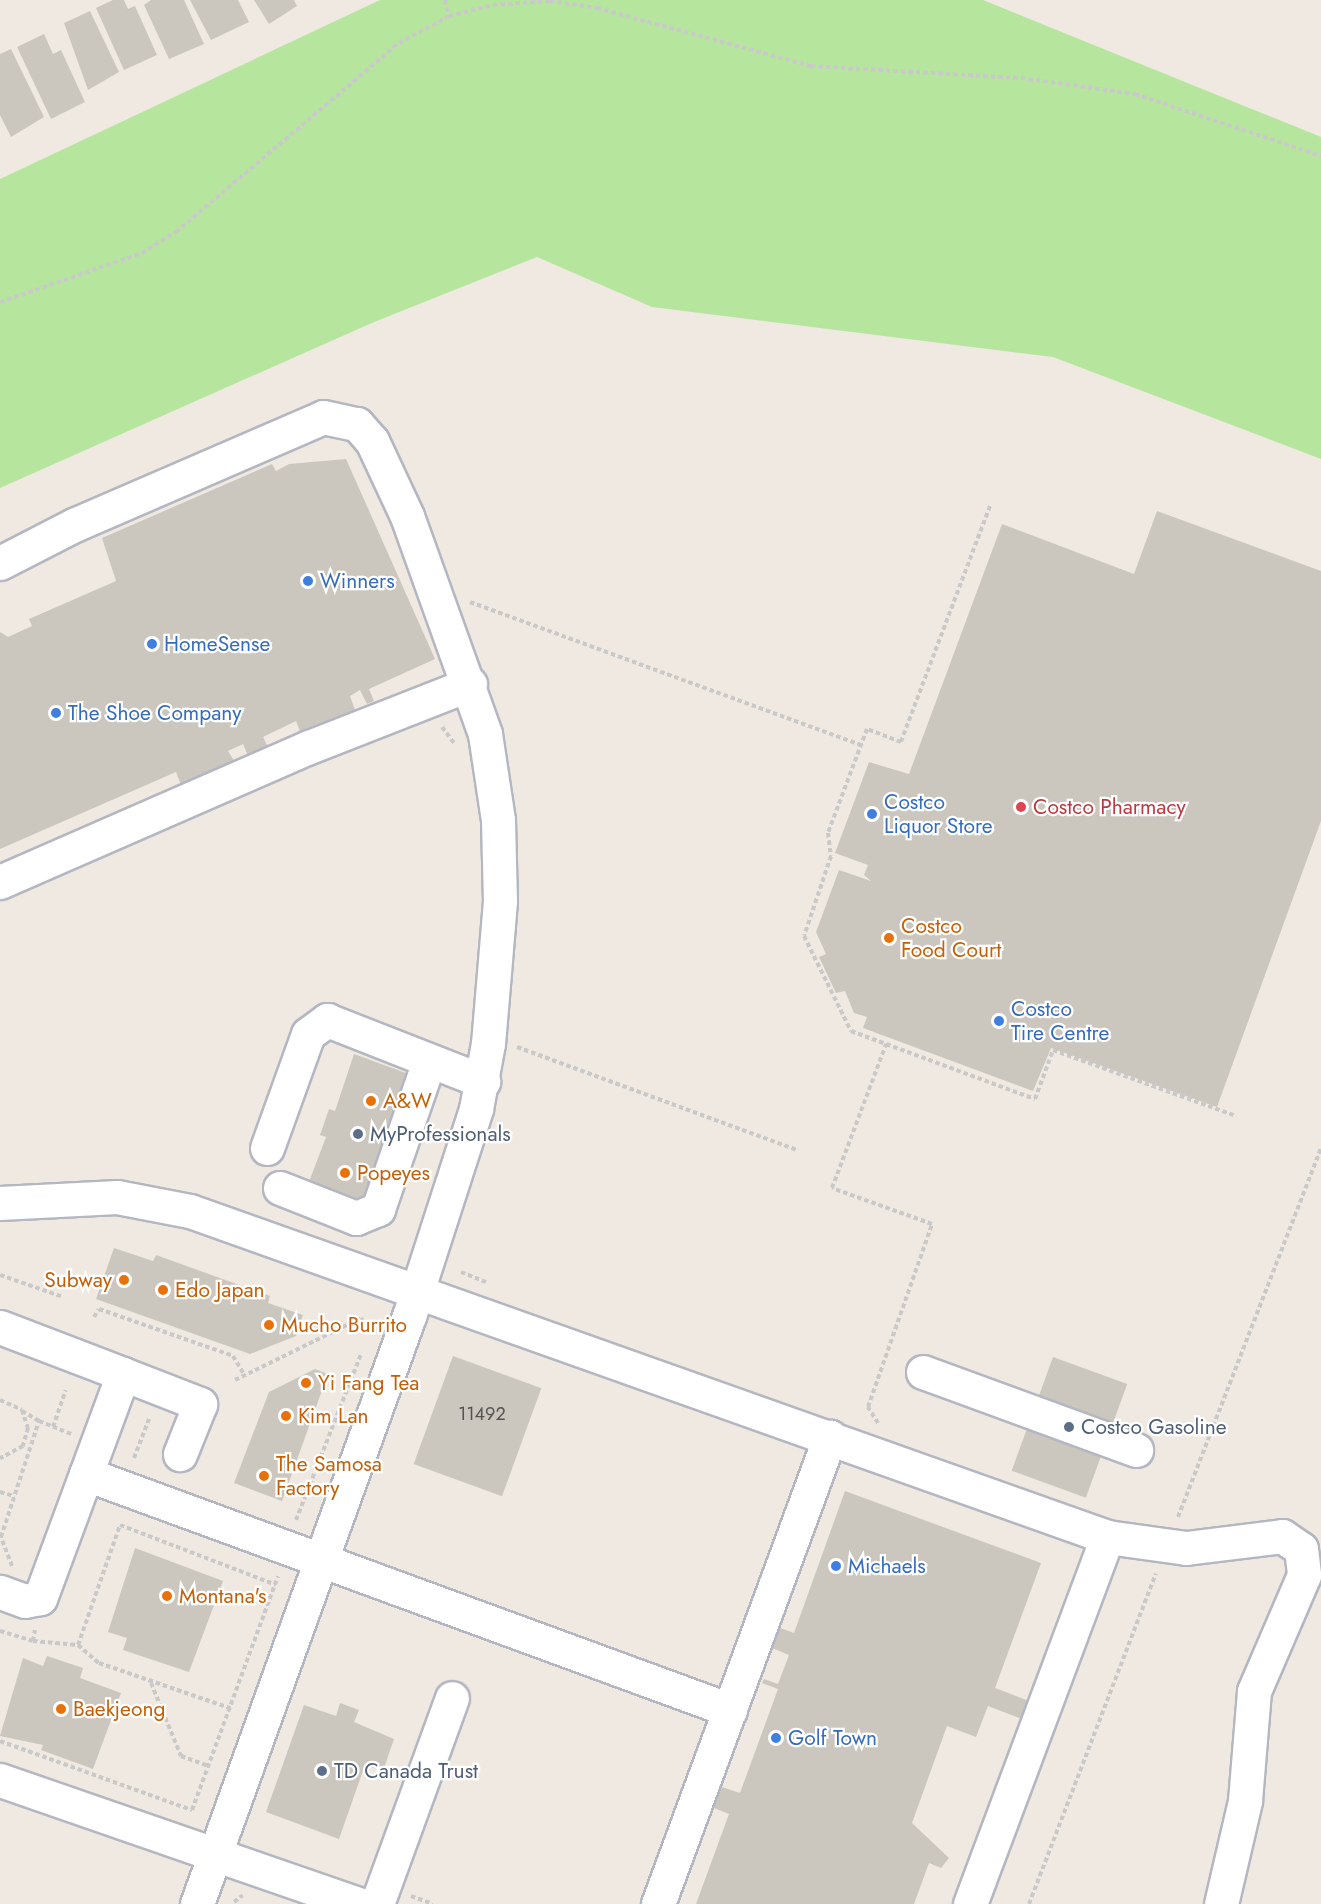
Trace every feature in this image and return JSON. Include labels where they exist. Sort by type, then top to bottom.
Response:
[{"type":"lane","points":[[0,564],[74,525],[323,417],[357,424],[372,441],[407,516],[470,684],[485,734],[498,820],[500,901],[483,1081],[415,1295],[197,1904]]},
{"type":"lane","points":[[0,882],[309,747],[470,684]]},
{"type":"lane","points":[[267,1148],[308,1035],[327,1020],[483,1081]]},
{"type":"lane","points":[[280,1188],[356,1218],[378,1209],[429,1060]]},
{"type":"lane","points":[[0,1203],[117,1197],[190,1211],[415,1295],[830,1437],[1107,1536],[1186,1548],[1282,1536],[1301,1549],[1304,1575],[1254,1691],[1245,1801],[1221,1904]]},
{"type":"lane","points":[[0,1327],[200,1404],[180,1454]]},
{"type":"lane","points":[[923,1372],[1136,1450]]},
{"type":"lane","points":[[8,1584],[25,1601],[40,1598],[123,1374]]},
{"type":"lane","points":[[658,1904],[830,1437]]},
{"type":"lane","points":[[86,1474],[730,1710]]},
{"type":"lane","points":[[970,1904],[1107,1536]]},
{"type":"lane","points":[[391,1899],[452,1698]]},
{"type":"lane","points":[[2,1788],[216,1854],[358,1904]]},
{"type":"path","points":[[444,0],[449,16]]},
{"type":"path","points":[[0,302],[142,253],[176,232],[399,43],[449,16],[550,0],[811,66],[1021,78],[1135,94],[1321,156]]},
{"type":"path","points":[[990,506],[901,742],[867,729],[828,833],[831,856],[804,936],[850,1031],[1035,1099],[1053,1050],[1236,1116]]},
{"type":"path","points":[[466,600],[861,745]]},
{"type":"path","points":[[441,722],[456,753]]},
{"type":"path","points":[[886,1044],[832,1188],[932,1224]]},
{"type":"path","points":[[513,1046],[797,1150]]},
{"type":"path","points":[[0,1275],[63,1297]]},
{"type":"path","points":[[94,1317],[99,1309],[233,1356],[245,1376]]},
{"type":"path","points":[[235,1380],[361,1318],[370,1331],[296,1521]]},
{"type":"path","points":[[53,1426],[66,1390]]},
{"type":"path","points":[[0,1400],[39,1421],[80,1438]]},
{"type":"path","points":[[0,1458],[16,1452],[27,1437],[22,1410]]},
{"type":"path","points":[[134,1458],[149,1419]]},
{"type":"path","points":[[8,1584],[1,1537],[39,1421]]},
{"type":"path","points":[[0,1492],[14,1496]]},
{"type":"path","points":[[78,1645],[120,1525],[276,1585]]},
{"type":"path","points":[[0,1741],[192,1810],[278,1576]]},
{"type":"path","points":[[0,1630],[33,1641],[78,1645],[99,1663],[230,1708]]},
{"type":"path","points":[[33,1641],[35,1630]]},
{"type":"path","points":[[150,1682],[181,1756],[208,1766]]},
{"type":"path","points":[[391,1899],[433,1904]]},
{"type":"green space","points":[[380,0],[983,0],[1321,137],[1321,459],[1053,357],[652,307],[537,257],[374,322],[0,488],[0,179]]},
{"type":"building","points":[[113,0],[124,0],[128,9],[135,6],[157,55],[124,70],[96,8]]},
{"type":"building","points":[[151,0],[184,0],[204,44],[169,59],[144,5]]},
{"type":"building","points":[[190,0],[238,0],[249,22],[211,40]]},
{"type":"building","points":[[254,0],[294,0],[297,6],[269,24]]},
{"type":"building","points":[[90,11],[119,72],[88,90],[64,23]]},
{"type":"building","points":[[44,34],[53,54],[61,50],[85,102],[51,119],[17,47]]},
{"type":"building","points":[[11,49],[44,117],[11,137],[0,115],[0,54]]},
{"type":"building","points":[[346,459],[435,659],[369,689],[374,701],[367,704],[360,690],[350,696],[355,710],[301,734],[296,721],[263,737],[269,749],[249,758],[243,744],[228,751],[235,762],[181,785],[176,772],[0,849],[0,632],[8,637],[32,626],[29,619],[116,581],[102,538],[272,464],[276,471],[289,464]]},
{"type":"building","points":[[1157,511],[1321,571],[1321,821],[1217,1107],[1051,1048],[1033,1091],[863,1028],[867,1017],[854,1013],[845,991],[836,993],[819,957],[826,954],[816,932],[839,870],[871,881],[864,875],[868,865],[835,853],[869,762],[909,774],[1002,524],[1134,574]]},
{"type":"building","points":[[354,1054],[414,1076],[363,1208],[307,1187],[326,1137],[320,1135],[329,1109],[335,1111]]},
{"type":"building","points":[[114,1248],[153,1261],[156,1255],[270,1296],[268,1303],[303,1315],[296,1336],[250,1354],[96,1299]]},
{"type":"building","points":[[453,1356],[541,1388],[502,1496],[414,1464]]},
{"type":"building","name":"Costco Gasoline","points":[[1053,1357],[1127,1384],[1086,1498],[1012,1471]]},
{"type":"building","points":[[315,1369],[328,1374],[282,1501],[234,1483],[269,1392]]},
{"type":"building","points":[[845,1491],[1041,1563],[995,1688],[1029,1701],[1022,1719],[988,1706],[976,1737],[947,1726],[912,1823],[949,1858],[941,1868],[929,1863],[914,1904],[696,1904],[729,1814],[714,1808],[722,1787],[740,1793],[778,1689],[762,1683],[764,1679],[778,1684],[789,1655],[772,1648],[780,1628],[794,1633]]},
{"type":"building","name":"Montana's","points":[[135,1548],[223,1581],[189,1672],[123,1650],[127,1638],[108,1632]]},
{"type":"building","name":"Baekjeong","points":[[47,1656],[83,1668],[80,1678],[121,1693],[93,1769],[41,1750],[43,1745],[0,1736],[23,1658],[43,1666]]},
{"type":"building","name":"TD Canada Trust","points":[[340,1703],[359,1710],[354,1722],[394,1739],[383,1771],[365,1765],[339,1839],[266,1812],[304,1705],[336,1716]]},
{"type":"place","name":"Winners","points":[[308,581]]},
{"type":"place","name":"HomeSense","points":[[152,644]]},
{"type":"place","name":"The Shoe Company","points":[[56,713]]},
{"type":"place","name":"Costco Pharmacy","points":[[1021,807]]},
{"type":"place","name":"Costco Liquor Store","points":[[872,814]]},
{"type":"place","name":"Costco Food Court","points":[[889,938]]},
{"type":"place","name":"Costco Tire Centre","points":[[999,1021]]},
{"type":"place","name":"A&W","points":[[371,1101]]},
{"type":"place","name":"MyProfessionals","points":[[358,1134]]},
{"type":"place","name":"Popeyes","points":[[345,1173]]},
{"type":"place","name":"Subway","points":[[124,1280]]},
{"type":"place","name":"Edo Japan","points":[[163,1290]]},
{"type":"place","name":"Mucho Burrito","points":[[269,1325]]},
{"type":"place","name":"Yi Fang Tea","points":[[306,1383]]},
{"type":"place","name":"Kim Lan","points":[[286,1416]]},
{"type":"place","name":"Costco Gasoline","points":[[1069,1427]]},
{"type":"place","name":"The Samosa Factory","points":[[264,1476]]},
{"type":"place","name":"Michaels","points":[[836,1566]]},
{"type":"place","name":"Montana's","points":[[167,1596]]},
{"type":"place","name":"Baekjeong","points":[[61,1709]]},
{"type":"place","name":"Golf Town","points":[[776,1738]]},
{"type":"place","name":"TD Canada Trust","points":[[322,1771]]}]
